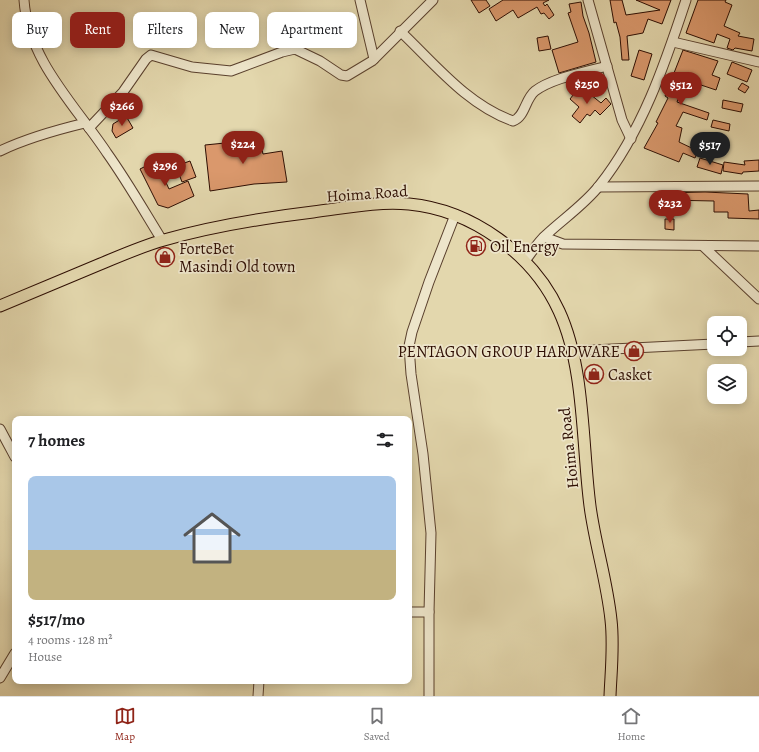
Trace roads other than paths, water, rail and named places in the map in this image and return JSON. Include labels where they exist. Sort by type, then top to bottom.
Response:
[{"type":"main road","name":"Hoima Road","points":[[0,306],[162,240],[213,228],[264,219],[374,205],[410,204],[455,215],[500,240],[525,261],[559,311],[572,351],[582,412],[590,507],[611,622],[610,696]]},
{"type":"street","points":[[24,0],[28,25],[34,44],[60,88],[107,152],[162,240]]},
{"type":"street","points":[[360,0],[374,59]]},
{"type":"street","points":[[0,151],[29,139],[87,125],[122,92],[146,59],[151,56],[192,67],[231,71],[282,52],[295,49],[346,76],[374,59],[400,31],[433,0]]},
{"type":"street","points":[[588,0],[622,120],[631,139]]},
{"type":"street","points":[[525,261],[544,237],[598,187],[619,160],[631,139],[673,42],[686,0]]},
{"type":"street","points":[[400,31],[453,83],[487,108],[513,121],[519,117],[527,102],[536,91],[550,84],[606,66]]},
{"type":"street","points":[[673,42],[759,62]]},
{"type":"street","points":[[598,187],[759,186]]},
{"type":"street","points":[[429,696],[429,612],[432,548],[430,507],[411,374],[410,346],[412,332],[429,282],[455,215]]},
{"type":"street","points":[[544,237],[563,244],[704,247],[759,246]]},
{"type":"street","points":[[704,247],[759,299]]},
{"type":"street","points":[[747,342],[759,341]]},
{"type":"street","points":[[572,351],[707,344]]},
{"type":"street","points":[[0,429],[12,451]]},
{"type":"street","points":[[412,612],[429,612]]},
{"type":"street","points":[[0,678],[12,659]]},
{"type":"street","points":[[258,696],[259,684]]},
{"type":"place","name":"Oil Energy","points":[[476,246]]},
{"type":"place","name":"ForteBet Masindi Old town","points":[[165,257]]},
{"type":"place","name":"PENTAGON GROUP HARDWARE","points":[[634,351]]},
{"type":"place","name":"Casket","points":[[594,374]]}]
